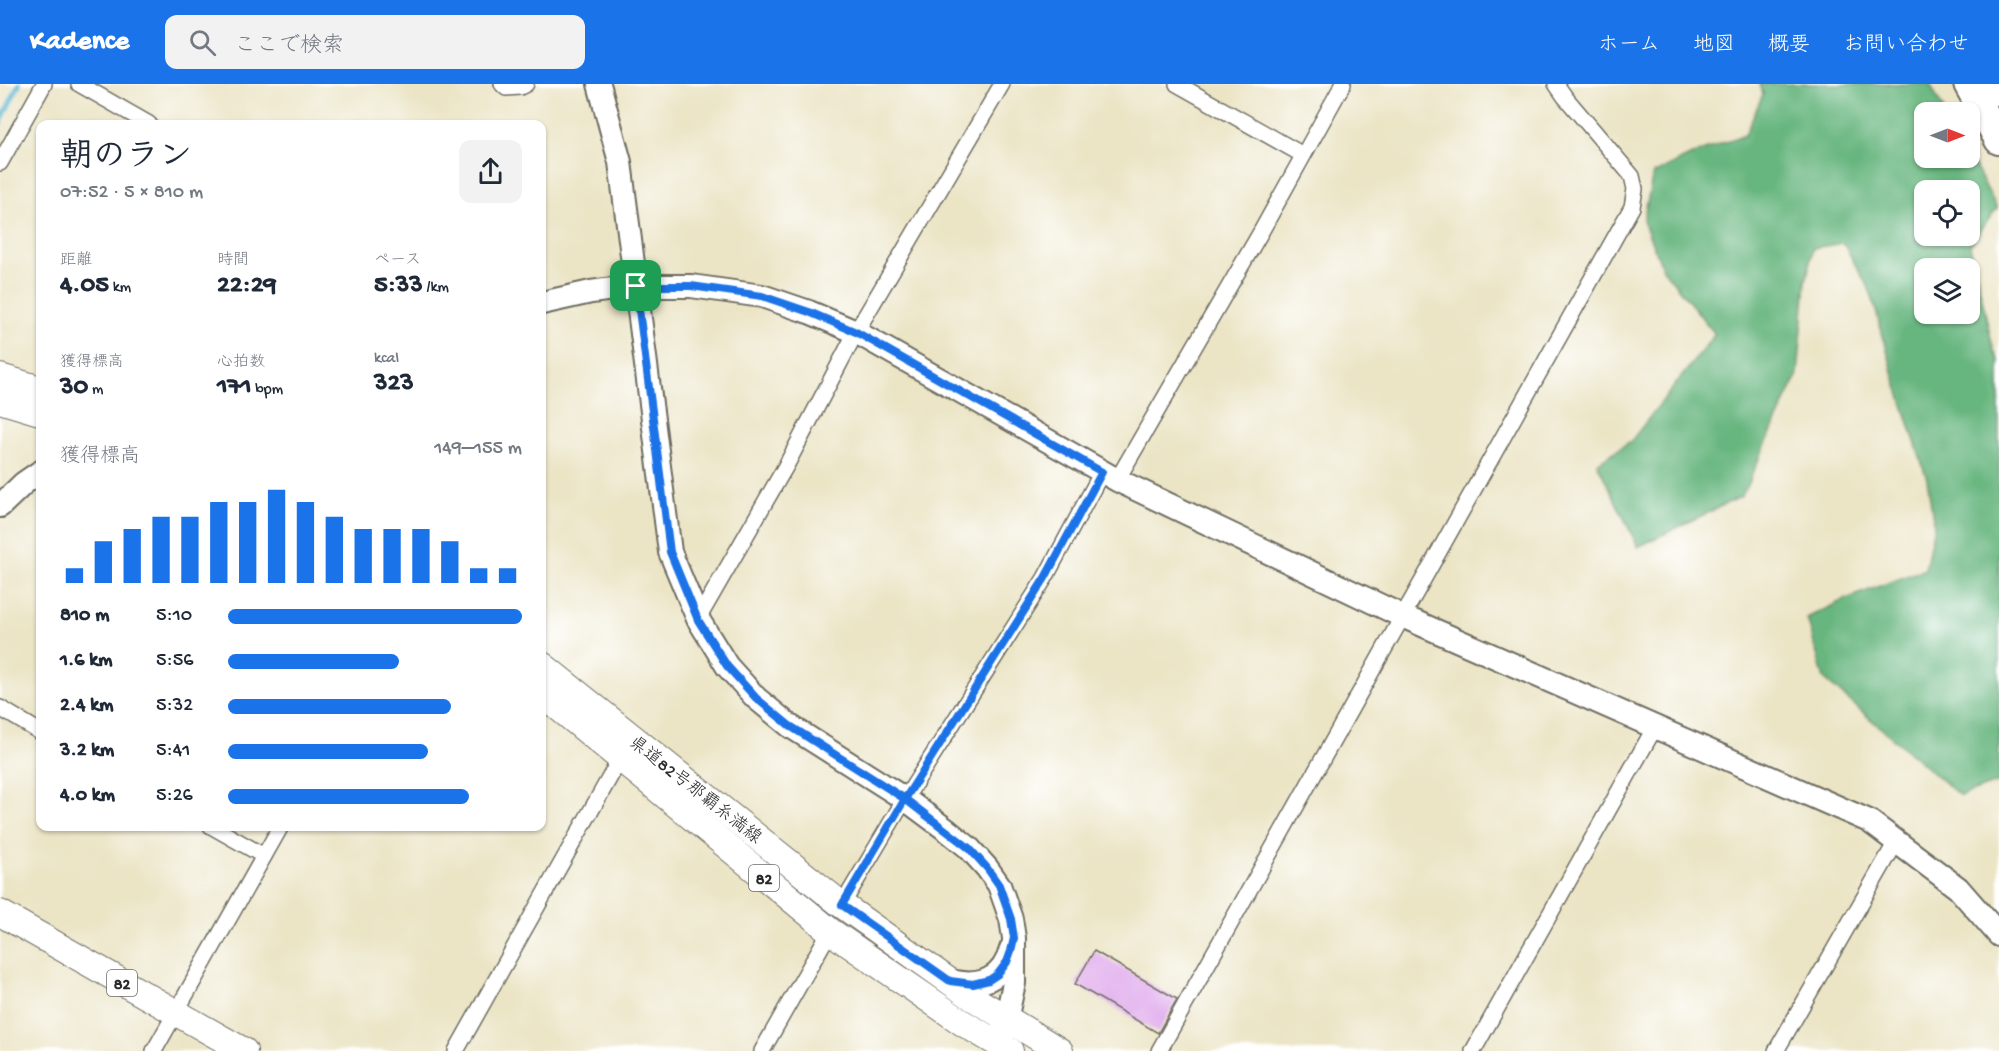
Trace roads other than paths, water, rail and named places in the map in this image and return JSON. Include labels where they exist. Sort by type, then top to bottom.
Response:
[{"type":"highway","points":[[1968,84],[1999,141]]},
{"type":"highway","points":[[1995,84],[1999,91]]},
{"type":"main road","points":[[0,377],[36,388]]},
{"type":"main road","points":[[0,400],[36,411]]},
{"type":"main road","name":"県道82号那覇糸満線","points":[[546,668],[842,905],[950,981],[1060,1051]]},
{"type":"main road","name":"県道82号那覇糸満線","points":[[546,697],[830,931],[1003,1049]]},
{"type":"main road","name":"82","points":[[0,913],[244,1051]]},
{"type":"street","points":[[0,163],[44,84]]},
{"type":"street","points":[[79,84],[142,120]]},
{"type":"street","points":[[502,84],[506,88],[520,87],[525,84]]},
{"type":"street","points":[[599,84],[620,162],[670,552],[698,620],[727,666],[756,698],[790,726],[905,799],[955,837],[987,868],[999,885],[1011,919],[1014,938],[1014,983],[1003,1049]]},
{"type":"street","points":[[698,620],[787,464],[856,332],[1002,84]]},
{"type":"street","points":[[1178,84],[1303,154]]},
{"type":"street","points":[[842,905],[905,799],[1110,476],[1262,230],[1343,84]]},
{"type":"street","points":[[1159,1051],[1632,207],[1635,189],[1632,176],[1556,84]]},
{"type":"street","points":[[546,302],[591,292],[636,286],[691,286],[762,296],[809,312],[856,332],[1110,476],[1402,616],[1869,821],[1958,888],[1999,935]]},
{"type":"street","points":[[0,506],[36,475]]},
{"type":"street","points":[[0,708],[36,730]]},
{"type":"street","points":[[1473,1051],[1655,727]]},
{"type":"street","points":[[456,1051],[620,759]]},
{"type":"street","points":[[220,831],[264,856]]},
{"type":"street","points":[[154,1051],[279,831]]},
{"type":"street","points":[[1776,1051],[1896,842]]},
{"type":"street","points":[[762,1051],[830,931]]},
{"type":"street","points":[[950,981],[973,984],[989,980],[998,974],[1007,962],[1014,938]]},
{"type":"waterway","points":[[0,123],[19,84]]}]
